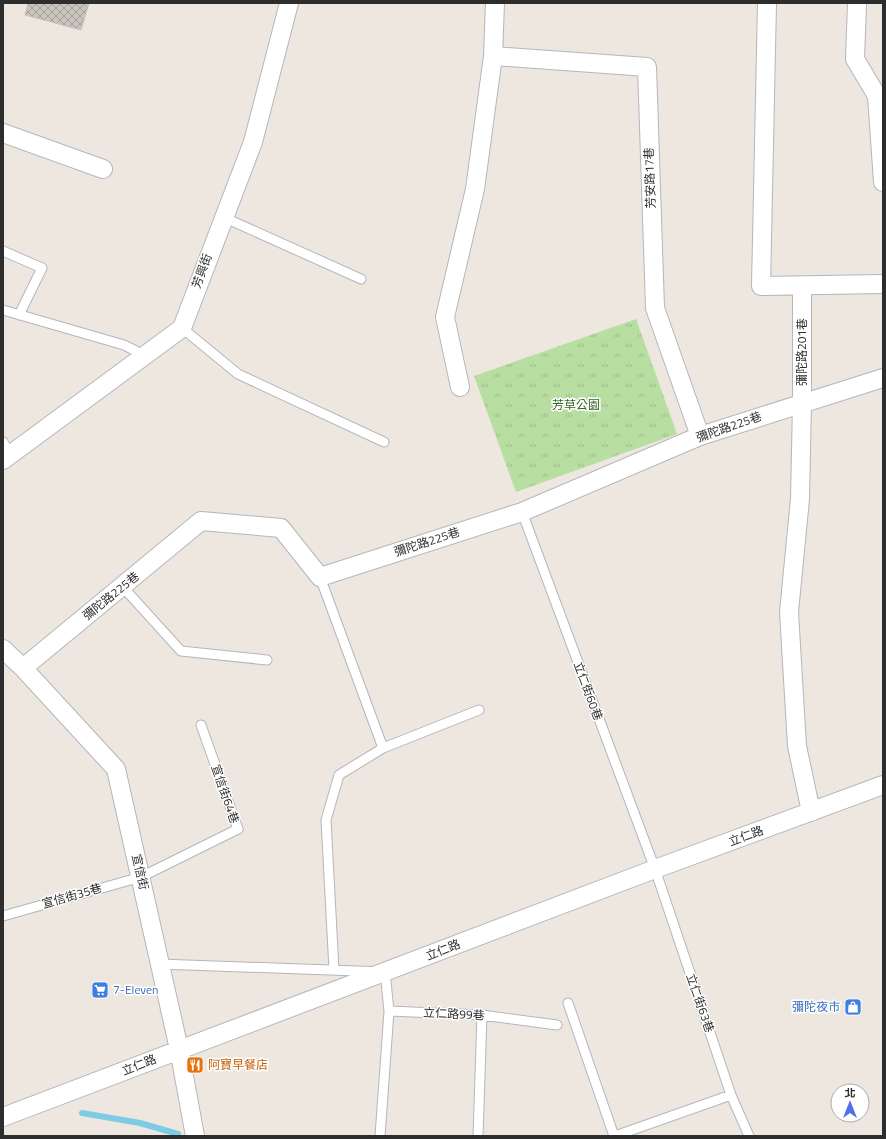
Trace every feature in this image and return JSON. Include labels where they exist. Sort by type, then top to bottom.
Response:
[{"type":"street","name":"芳興街","points":[[182,328],[222,217],[253,142],[290,3]]},
{"type":"street","points":[[460,387],[445,317],[475,189],[493,56],[495,3]]},
{"type":"street","points":[[767,3],[761,286],[883,284]]},
{"type":"street","points":[[857,3],[855,59],[880,96],[883,182]]},
{"type":"street","name":"芳安路17巷","points":[[493,56],[647,67],[655,308],[700,436]]},
{"type":"street","points":[[3,133],[103,169]]},
{"type":"street","name":"彌陀路201巷","points":[[802,286],[800,499],[789,612],[797,746],[811,812]]},
{"type":"street","points":[[5,452],[182,328]]},
{"type":"street","name":"彌陀路225巷","points":[[23,668],[201,521],[281,528],[320,577],[522,512],[700,436],[883,378]]},
{"type":"street","name":"宣信街","points":[[3,649],[23,668],[116,769],[179,1050],[195,1136]]},
{"type":"street","name":"立仁路","points":[[3,1117],[655,869],[883,785]]},
{"type":"lane","points":[[222,217],[361,279]]},
{"type":"lane","points":[[3,251],[42,268],[19,315]]},
{"type":"lane","points":[[3,310],[124,345],[144,356]]},
{"type":"lane","points":[[182,328],[238,374],[384,442]]},
{"type":"lane","name":"立仁街60巷","points":[[522,512],[655,869]]},
{"type":"lane","points":[[320,577],[383,748]]},
{"type":"lane","points":[[122,586],[181,651],[267,660]]},
{"type":"lane","points":[[334,970],[326,820],[339,775],[383,748],[479,710]]},
{"type":"lane","name":"宣信街64巷","points":[[141,877],[238,829],[201,725]]},
{"type":"lane","name":"立仁街63巷","points":[[655,869],[731,1095],[749,1136]]},
{"type":"lane","name":"宣信街35巷","points":[[3,916],[141,877]]},
{"type":"lane","points":[[159,964],[384,972],[389,1011],[380,1136]]},
{"type":"lane","points":[[568,1003],[615,1136],[731,1095]]},
{"type":"lane","name":"立仁路99巷","points":[[389,1011],[482,1015],[557,1025]]},
{"type":"lane","points":[[478,1136],[482,1015]]},
{"type":"green space","name":"芳草公園","points":[[636,319],[677,434],[516,492],[474,376]]},
{"type":"building","points":[[28,3],[89,3],[81,30],[25,15]]},
{"type":"waterway","points":[[82,1113],[140,1123],[178,1134]]},
{"type":"place","name":"7-Eleven","points":[[100,990]]},
{"type":"place","name":"彌陀夜市","points":[[853,1007]]},
{"type":"place","name":"阿寶早餐店","points":[[195,1065]]}]
